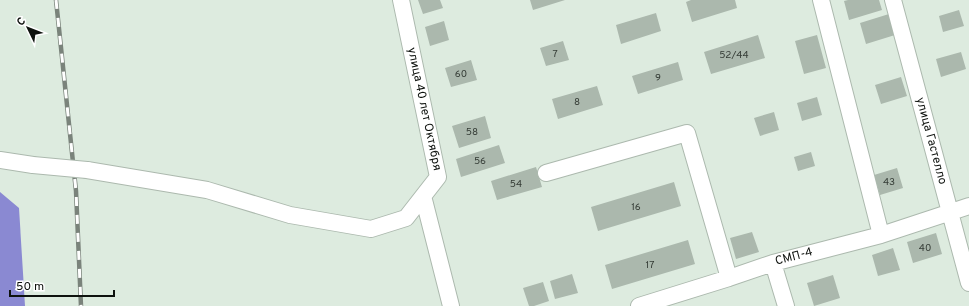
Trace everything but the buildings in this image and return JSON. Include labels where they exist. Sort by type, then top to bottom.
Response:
[{"type":"street","name":"улица 40 лет Октября","points":[[401,0],[438,177],[423,196]]},
{"type":"street","points":[[821,0],[881,235]]},
{"type":"street","name":"улица Гастелло","points":[[893,0],[969,283]]},
{"type":"street","points":[[546,173],[687,133],[730,278]]},
{"type":"street","points":[[0,160],[32,165],[87,170],[207,190],[290,215],[371,229],[406,218],[423,196]]},
{"type":"street","points":[[423,196],[451,306]]},
{"type":"street","name":"СМП-4","points":[[639,306],[665,302],[773,263],[881,235],[969,206]]},
{"type":"street","points":[[773,263],[786,306]]},
{"type":"shaded area","points":[[0,192],[19,208],[25,306],[0,306]]},
{"type":"railway","points":[[56,0],[76,191],[81,306]]}]
